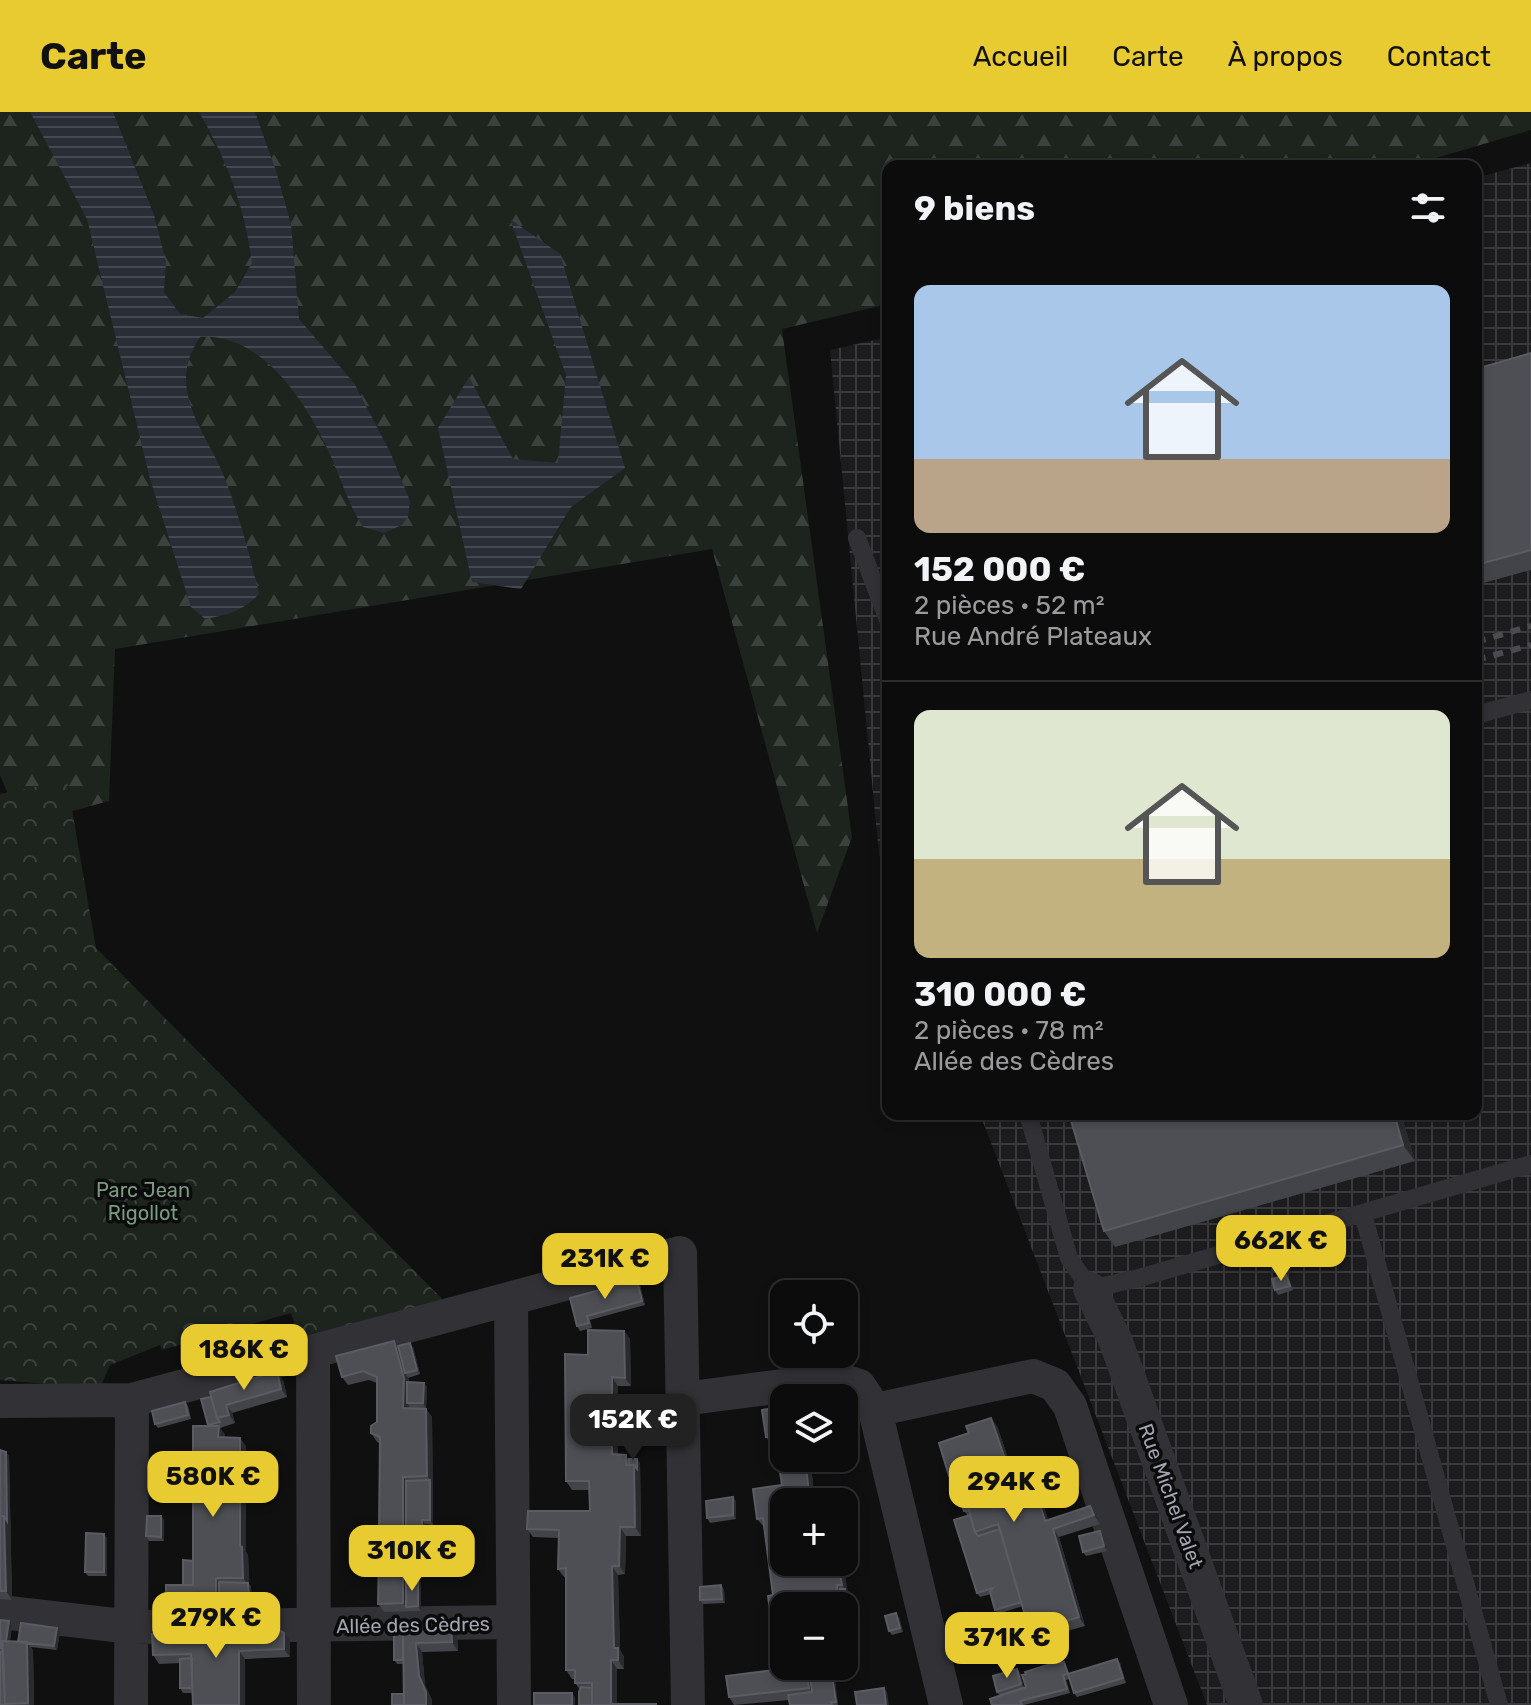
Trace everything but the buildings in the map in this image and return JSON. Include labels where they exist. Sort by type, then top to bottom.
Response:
[{"type":"street","points":[[0,1401],[132,1400],[680,1253],[688,1705]]},
{"type":"street","name":"Rue Michel Valet","points":[[1090,1289],[1116,1342],[1246,1705]]},
{"type":"street","points":[[511,1299],[514,1705]]},
{"type":"street","points":[[313,1352],[314,1705]]},
{"type":"street","points":[[875,1410],[1033,1376],[1055,1385],[1070,1406],[1171,1705]]},
{"type":"street","points":[[683,1399],[837,1379],[859,1386],[875,1410],[946,1705]]},
{"type":"street","points":[[131,1705],[132,1400]]},
{"type":"street","name":"Allée des Cèdres","points":[[0,1612],[132,1627],[513,1622]]},
{"type":"lane","points":[[857,538],[882,604]]},
{"type":"lane","points":[[1482,713],[1531,700]]},
{"type":"lane","points":[[1030,1120],[1069,1258],[1090,1289],[1531,1164]]},
{"type":"lane","points":[[1363,1214],[1499,1705]]},
{"type":"shaded area","points":[[30,112],[113,112],[154,215],[166,262],[164,292],[180,314],[203,318],[235,292],[252,263],[245,223],[233,185],[199,112],[255,112],[291,224],[299,319],[354,383],[391,454],[410,501],[408,517],[402,525],[384,533],[363,527],[318,429],[293,390],[261,357],[242,345],[222,338],[200,337],[190,356],[186,375],[187,393],[231,495],[259,594],[241,608],[205,619],[191,607],[150,479],[87,219]]},
{"type":"shaded area","points":[[1531,163],[1531,1705],[1207,1705],[982,1120],[1482,1120],[1482,176]]},
{"type":"shaded area","points":[[510,219],[560,254],[625,468],[571,507],[521,589],[472,582],[438,428],[469,377],[513,459],[558,463],[566,375]]},
{"type":"shaded area","points":[[882,338],[882,862],[879,854],[830,350]]},
{"type":"green space","points":[[0,112],[1531,112],[1531,130],[1429,160],[882,160],[882,305],[782,329],[852,837],[817,933],[712,549],[115,649],[109,801],[21,825],[0,775]]},
{"type":"green space","name":"Parc Jean Rigollot","points":[[67,781],[96,948],[446,1303],[301,1343],[291,1313],[162,1350],[160,1345],[110,1365],[100,1388],[0,1380],[0,794]]},
{"type":"railway","points":[[1482,640],[1531,626]]},
{"type":"railway","points":[[1482,658],[1531,645]]}]
